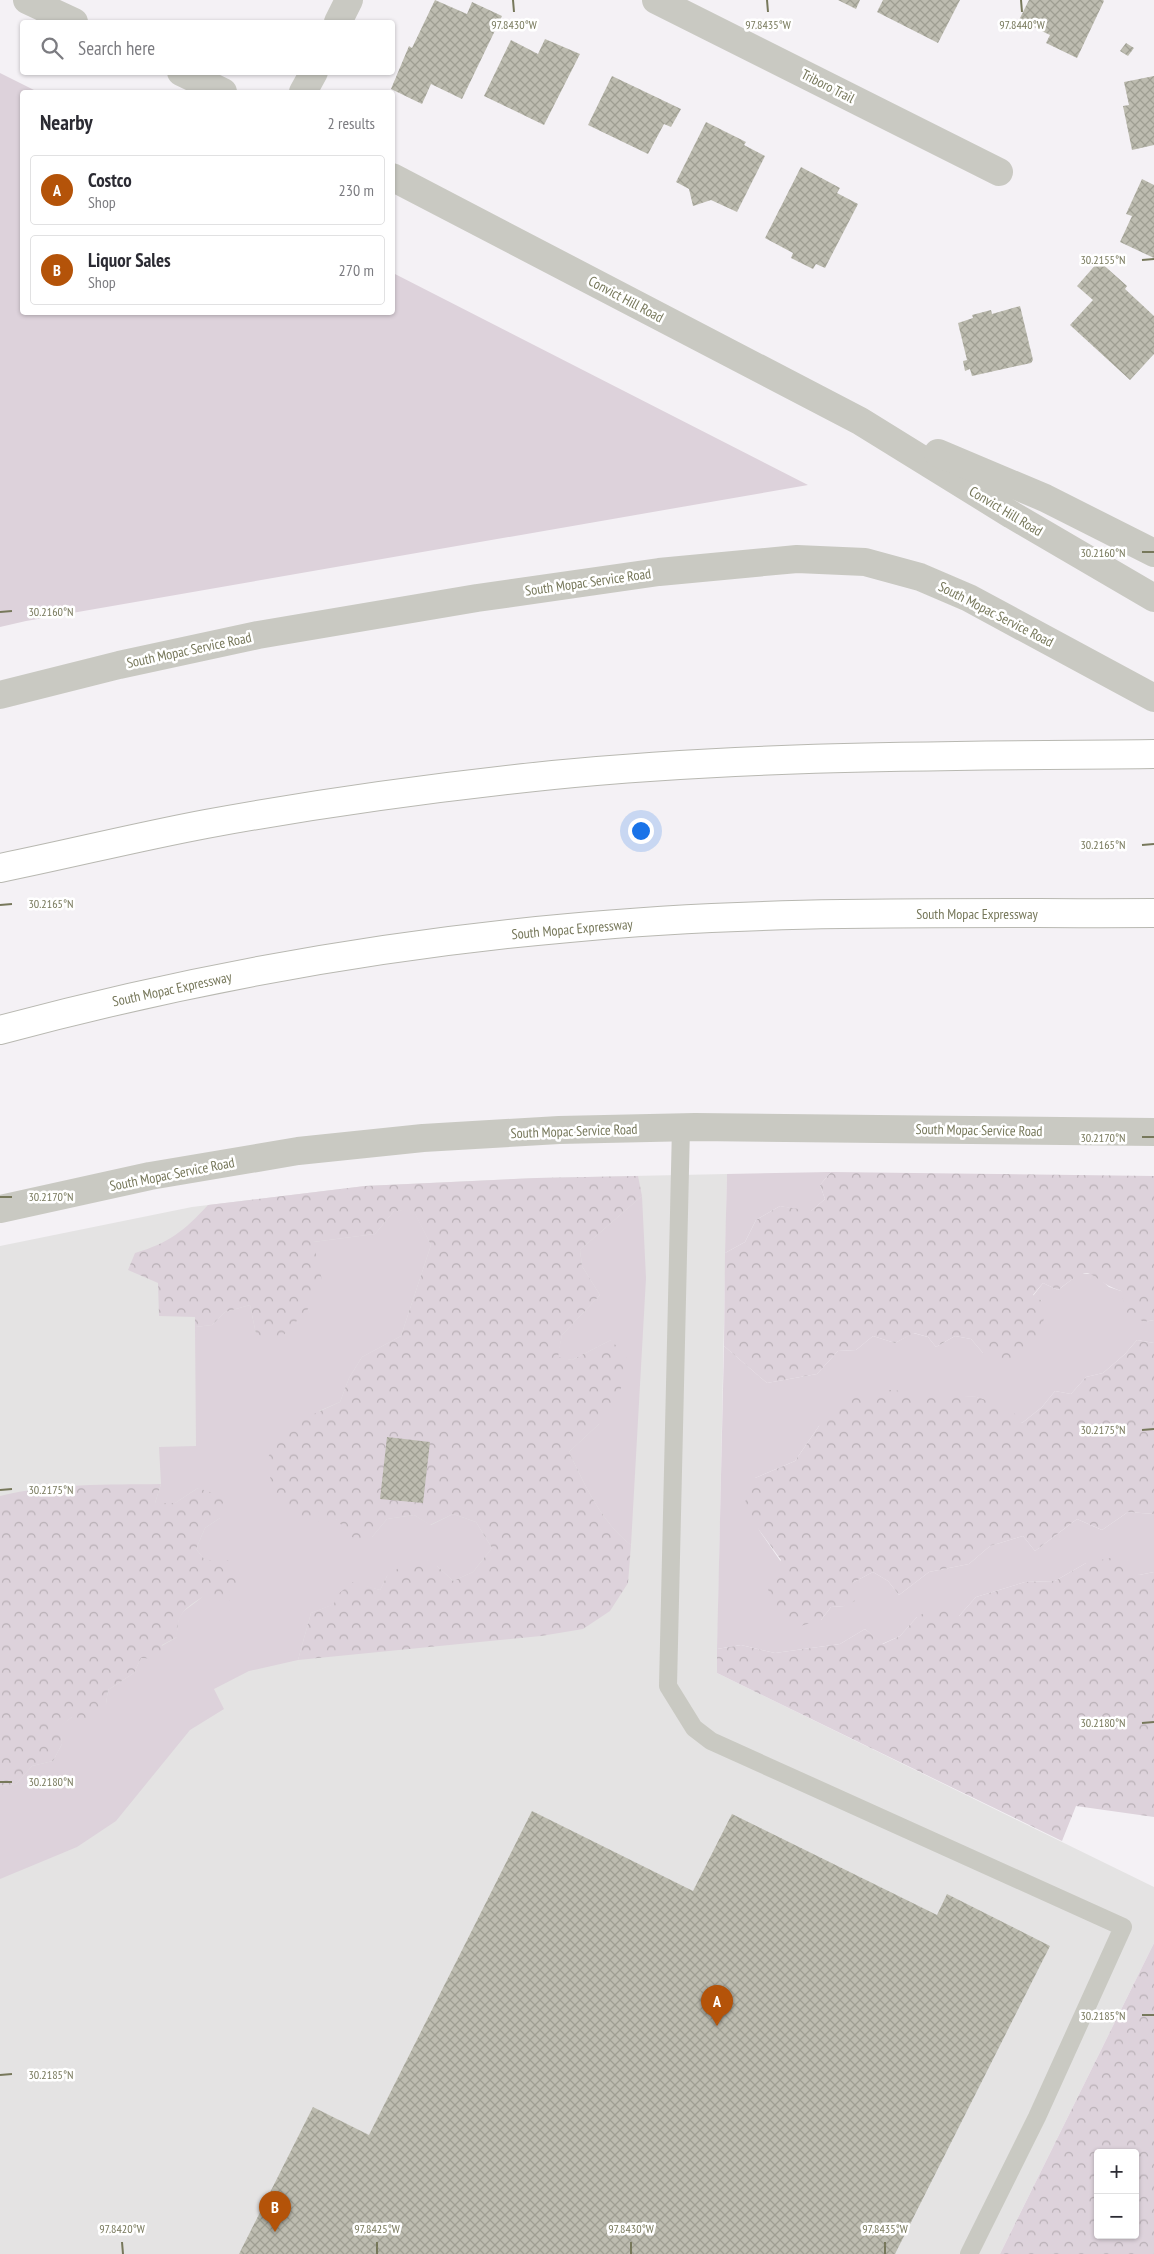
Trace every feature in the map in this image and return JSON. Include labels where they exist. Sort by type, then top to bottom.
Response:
[{"type":"highway","points":[[0,868],[216,823],[366,798],[554,775],[745,762],[997,755],[1154,754]]},
{"type":"highway","name":"South Mopac Expressway","points":[[0,1030],[84,1007],[232,976],[395,948],[570,927],[760,916],[1154,913]]},
{"type":"street","points":[[26,0],[70,20]]},
{"type":"street","points":[[339,20],[349,0]]},
{"type":"street","name":"Triboro Trail","points":[[656,0],[999,172]]},
{"type":"street","points":[[186,75],[219,90]]},
{"type":"street","points":[[304,90],[312,75]]},
{"type":"street","name":"Convict Hill Road","points":[[395,179],[860,421],[1012,515],[1154,598]]},
{"type":"street","name":"Convict Hill Road","points":[[860,421],[1045,498],[1154,553]]},
{"type":"street","name":"South Mopac Service Road","points":[[0,695],[119,665],[286,630],[477,598],[659,572],[797,559],[865,562],[920,577],[969,598],[1154,698]]},
{"type":"street","name":"South Mopac Service Road","points":[[0,1209],[150,1176],[298,1151],[423,1138],[680,1127],[1154,1132]]},
{"type":"lane","points":[[680,1127],[668,1686],[694,1728],[711,1741],[1124,1927],[1037,2117],[969,2254]]},
{"type":"shaded area","points":[[727,1174],[717,1673],[1154,1887],[1154,1943],[1000,2254],[0,2254],[0,1246],[192,1207],[365,1186],[537,1178]]},
{"type":"green space","points":[[0,73],[34,90],[20,90],[20,315],[395,315],[395,274],[808,485],[26,621],[0,627]]},
{"type":"green space","points":[[831,1172],[820,1185],[825,1199],[810,1212],[780,1206],[756,1220],[745,1242],[725,1253],[727,1174]]},
{"type":"green space","points":[[831,1172],[1154,1176],[1154,1320],[1144,1322],[1126,1312],[1121,1291],[1085,1273],[1079,1275],[1058,1290],[1043,1283],[1033,1295],[1042,1301],[1045,1316],[1033,1349],[1013,1361],[983,1353],[971,1339],[955,1336],[936,1347],[928,1337],[914,1333],[895,1343],[873,1336],[856,1350],[838,1351],[817,1374],[767,1383],[724,1346],[725,1253],[745,1242],[756,1220],[780,1206],[811,1211],[825,1199],[820,1185]]},
{"type":"green space","points":[[638,1176],[642,1196],[580,1250],[582,1266],[600,1295],[562,1335],[558,1357],[572,1360],[611,1340],[629,1360],[619,1395],[599,1424],[569,1452],[602,1514],[620,1536],[631,1545],[628,1583],[610,1611],[583,1629],[541,1636],[298,1660],[311,1613],[334,1604],[337,1595],[353,1582],[380,1590],[387,1576],[409,1561],[437,1566],[453,1581],[473,1572],[492,1548],[476,1522],[453,1514],[430,1525],[414,1515],[387,1519],[372,1537],[354,1539],[336,1519],[303,1523],[272,1488],[267,1459],[285,1427],[340,1402],[349,1378],[362,1357],[401,1336],[431,1245],[413,1210],[394,1211],[375,1234],[313,1242],[322,1280],[308,1309],[277,1342],[256,1334],[250,1305],[225,1312],[212,1325],[195,1327],[195,1317],[159,1316],[158,1283],[128,1270],[135,1253],[157,1245],[175,1235],[208,1205],[365,1186],[537,1178]]},
{"type":"green space","points":[[642,1196],[646,1278],[631,1545],[620,1536],[602,1514],[569,1452],[599,1424],[611,1340],[572,1360],[557,1358],[562,1335],[600,1295],[582,1266],[580,1250]]},
{"type":"green space","points":[[413,1209],[431,1245],[401,1336],[362,1357],[349,1378],[340,1402],[319,1411],[336,1519],[372,1537],[387,1519],[414,1515],[431,1525],[453,1514],[476,1522],[492,1548],[473,1572],[453,1581],[437,1566],[387,1576],[380,1590],[353,1583],[335,1604],[311,1613],[298,1660],[249,1671],[214,1689],[224,1709],[190,1730],[116,1821],[77,1847],[0,1879],[0,1786],[16,1784],[32,1766],[53,1761],[62,1744],[60,1726],[72,1717],[106,1704],[108,1690],[134,1673],[141,1658],[177,1637],[180,1616],[214,1584],[229,1560],[205,1560],[196,1549],[205,1528],[220,1518],[198,1488],[175,1503],[155,1503],[161,1484],[159,1447],[196,1446],[195,1327],[212,1325],[225,1312],[250,1305],[256,1334],[313,1242],[375,1234],[394,1211]]},
{"type":"green space","points":[[1079,1274],[1094,1274],[1109,1287],[1121,1291],[1144,1322],[1154,1320],[1154,1343],[1137,1340],[1125,1354],[1103,1373],[1086,1377],[1071,1394],[1055,1391],[1042,1407],[1022,1423],[977,1397],[946,1396],[819,1426],[795,1461],[755,1478],[759,1530],[821,1620],[831,1607],[844,1606],[852,1583],[873,1572],[888,1581],[899,1595],[929,1572],[969,1564],[990,1546],[1023,1536],[1035,1551],[1077,1519],[1102,1530],[1128,1512],[1154,1514],[1154,1572],[1139,1575],[1086,1563],[1055,1581],[1025,1582],[976,1597],[959,1616],[917,1617],[900,1636],[882,1644],[865,1629],[840,1644],[775,1653],[741,1645],[717,1649],[724,1346],[767,1383],[817,1374],[838,1351],[856,1350],[873,1336],[895,1343],[913,1333],[928,1337],[936,1347],[955,1336],[971,1339],[983,1353],[1042,1301],[1033,1296],[1043,1283],[1058,1290]]},
{"type":"green space","points":[[1137,1340],[1154,1343],[1154,1514],[1128,1512],[1102,1530],[1077,1519],[1035,1551],[1023,1536],[990,1546],[969,1564],[929,1572],[899,1595],[888,1581],[873,1572],[852,1583],[855,1601],[844,1606],[831,1607],[821,1620],[790,1629],[774,1605],[766,1584],[781,1560],[759,1530],[745,1502],[755,1478],[795,1461],[819,1426],[846,1397],[890,1390],[977,1397],[1011,1409],[1022,1423],[1042,1407],[1055,1391],[1071,1394],[1086,1377],[1103,1373],[1125,1354]]},
{"type":"green space","points":[[161,1484],[155,1503],[175,1503],[198,1488],[224,1497],[220,1518],[205,1528],[196,1549],[205,1560],[229,1560],[243,1579],[233,1598],[219,1607],[204,1596],[187,1608],[178,1622],[177,1637],[162,1645],[159,1659],[141,1658],[134,1673],[108,1690],[106,1704],[96,1720],[72,1717],[61,1726],[62,1744],[53,1761],[32,1766],[16,1784],[0,1786],[0,1496],[60,1487]]},
{"type":"green space","points":[[1120,1556],[1139,1575],[1154,1572],[1154,1817],[1076,1806],[1062,1841],[717,1673],[717,1649],[741,1645],[775,1653],[840,1644],[865,1629],[883,1644],[900,1636],[917,1617],[936,1606],[959,1616],[976,1597],[1025,1582],[1055,1581],[1086,1563]]},
{"type":"green space","points":[[1154,1943],[1154,2254],[1000,2254]]},
{"type":"building","points":[[435,0],[467,14],[472,2],[502,16],[462,99],[431,84],[422,104],[391,89],[409,46],[412,48]]},
{"type":"building","points":[[838,0],[860,0],[856,9]]},
{"type":"building","points":[[883,0],[960,0],[938,43],[877,12]]},
{"type":"building","points":[[1029,0],[1104,1],[1077,58],[1046,43],[1050,35],[1019,20]]},
{"type":"building","points":[[545,39],[580,54],[544,125],[484,96],[511,40],[538,54]]},
{"type":"building","points":[[1126,43],[1134,48],[1128,56],[1120,51]]},
{"type":"building","points":[[612,76],[681,109],[671,127],[664,124],[648,154],[588,125]]},
{"type":"building","points":[[1154,76],[1154,145],[1132,150],[1123,106],[1129,105],[1124,82]]},
{"type":"building","points":[[706,122],[746,142],[744,145],[765,156],[737,212],[711,200],[693,206],[689,189],[676,182]]},
{"type":"building","points":[[801,167],[840,188],[837,193],[858,204],[825,268],[816,264],[813,269],[791,258],[793,253],[765,238]]},
{"type":"building","points":[[1142,179],[1154,185],[1154,258],[1120,242],[1132,216],[1126,214]]},
{"type":"building","points":[[1099,261],[1127,286],[1125,289],[1154,316],[1154,354],[1130,380],[1070,325],[1093,300],[1077,286]]},
{"type":"building","points":[[1020,306],[1033,360],[1031,363],[972,376],[970,369],[965,371],[963,361],[967,360],[958,323],[973,318],[972,315],[991,310],[992,314]]},
{"type":"building","points":[[387,1437],[430,1442],[423,1503],[380,1499]]},
{"type":"building","points":[[532,1811],[693,1891],[732,1814],[937,1915],[947,1894],[1050,1946],[895,2254],[239,2254],[313,2107],[369,2135]]},
{"type":"place","name":"Costco","points":[[717,2026]]},
{"type":"place","name":"Liquor Sales","points":[[275,2232]]}]
